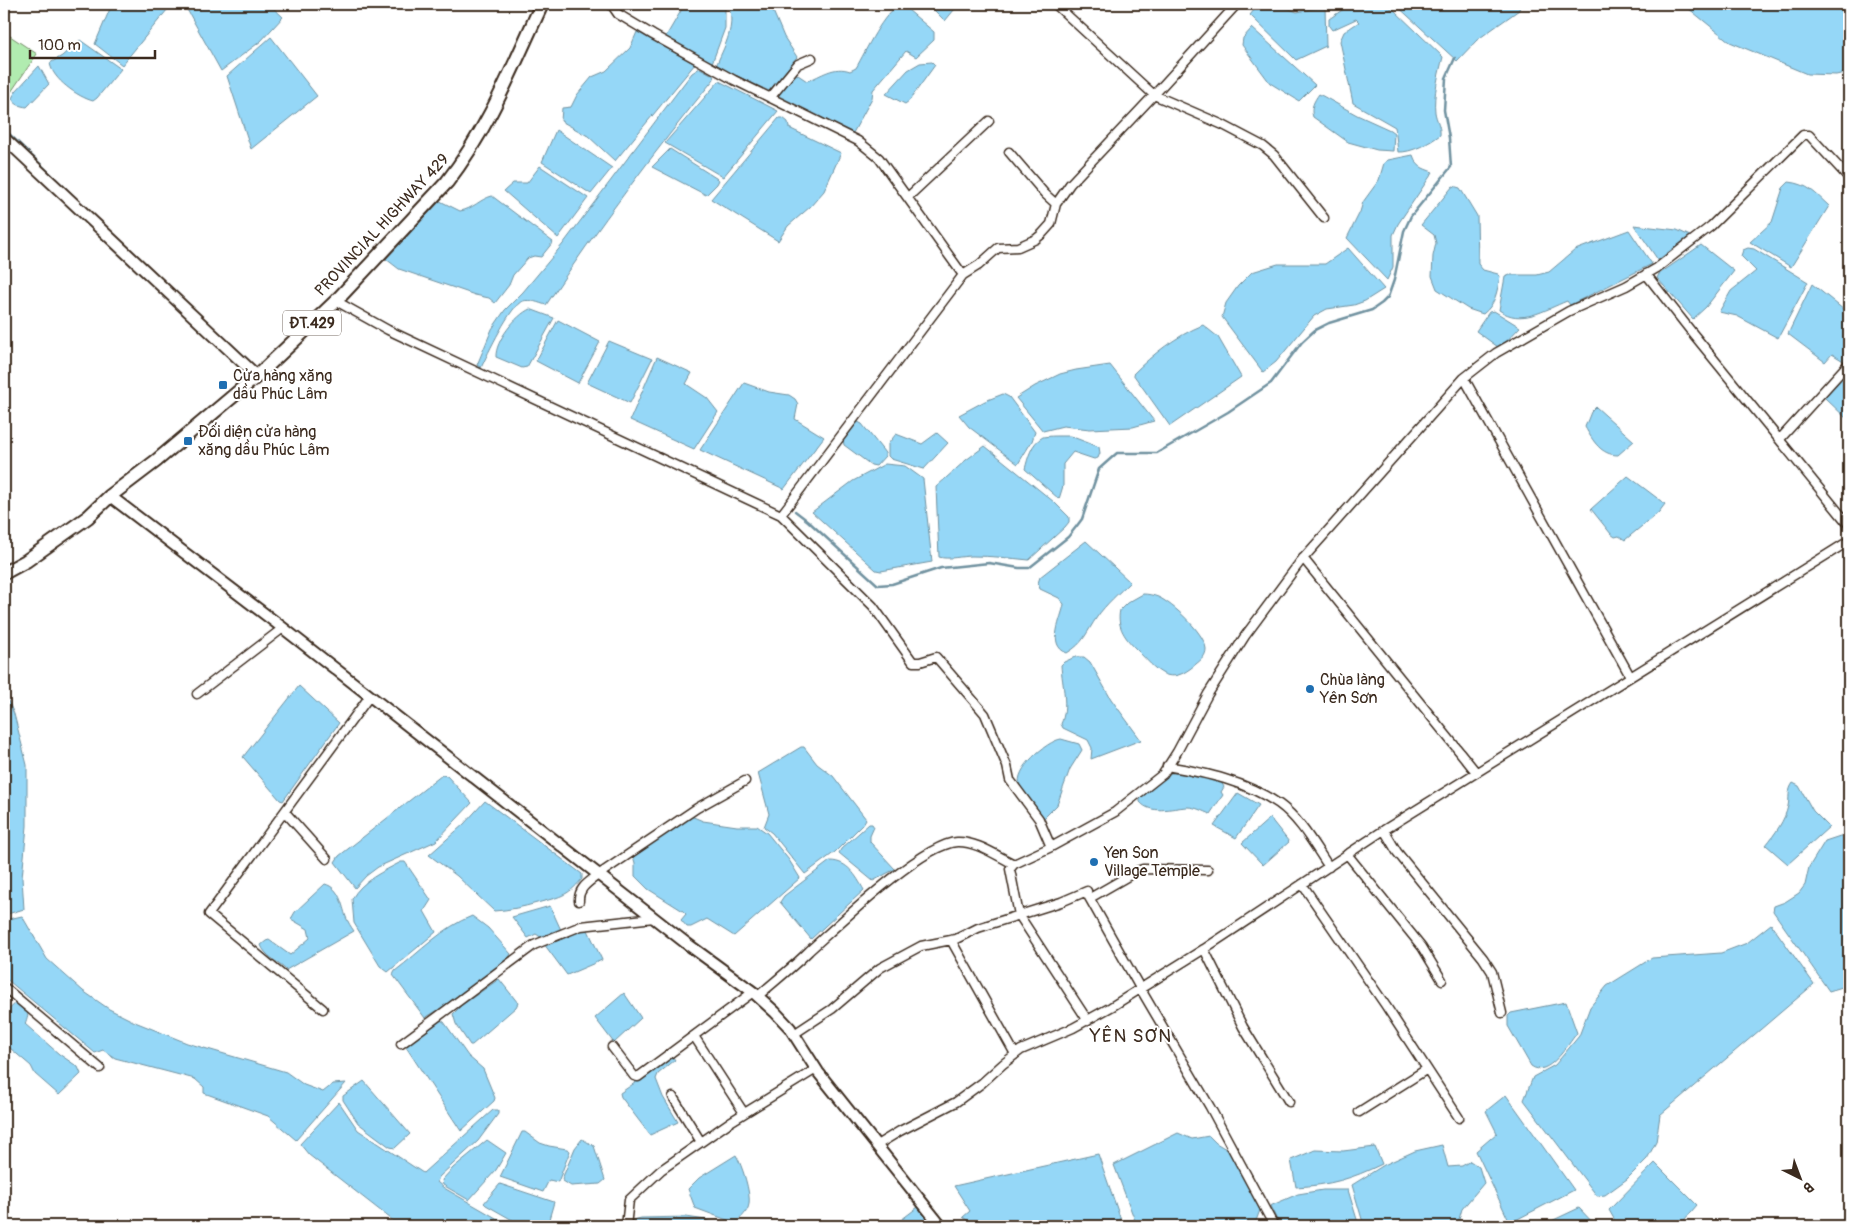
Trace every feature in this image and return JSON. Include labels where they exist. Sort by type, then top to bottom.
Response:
[{"type":"main road","name":"PROVINCIAL HIGHWAY 429","points":[[4,573],[26,562],[88,517],[110,496],[156,461],[257,376],[336,301],[447,182],[463,162],[490,116],[542,4]]},
{"type":"street","points":[[612,4],[618,14],[653,36],[770,98],[858,141],[879,158],[963,275]]},
{"type":"street","points":[[1055,4],[1154,95],[1223,125],[1263,146],[1274,155],[1324,218]]},
{"type":"street","points":[[781,515],[963,275],[979,265],[998,248],[1018,247],[1036,239],[1051,224],[1056,204],[1070,184],[1238,4]]},
{"type":"street","points":[[770,98],[798,64],[812,58]]},
{"type":"street","points":[[908,197],[989,121]]},
{"type":"street","points":[[1088,1021],[1019,915],[1010,868],[1014,864],[1115,812],[1163,774],[1208,694],[1245,636],[1303,558],[1464,378],[1496,353],[1569,310],[1626,286],[1646,274],[1711,226],[1803,135],[1809,135],[1849,178]]},
{"type":"street","points":[[4,138],[257,376]]},
{"type":"street","points":[[1009,152],[1056,204]]},
{"type":"street","points":[[1646,274],[1849,525]]},
{"type":"street","points":[[336,301],[388,330],[781,515],[873,606],[913,662],[936,657],[985,714],[1007,766],[1010,780],[1039,819],[1050,847]]},
{"type":"street","points":[[1780,439],[1849,363]]},
{"type":"street","points":[[1464,378],[1630,676]]},
{"type":"street","points":[[110,496],[654,918],[755,994],[775,1012],[794,1034],[816,1069],[941,1226]]},
{"type":"street","points":[[877,1145],[956,1102],[982,1083],[1015,1054],[1034,1043],[1088,1021],[1204,949],[1384,830],[1849,541]]},
{"type":"street","points":[[1303,558],[1476,772]]},
{"type":"street","points":[[197,694],[282,628]]},
{"type":"street","points":[[323,1009],[209,914],[370,697]]},
{"type":"street","points":[[1167,766],[1215,775],[1242,785],[1280,804],[1307,834],[1328,867]]},
{"type":"street","points":[[579,901],[578,895],[582,887],[598,874],[697,808],[745,781]]},
{"type":"street","points":[[285,812],[327,859]]},
{"type":"street","points":[[1384,830],[1397,852],[1483,958],[1492,972],[1502,1013]]},
{"type":"street","points":[[612,1047],[636,1077],[755,994],[846,917],[919,859],[934,850],[958,842],[967,843],[1014,864]]},
{"type":"street","points":[[1347,854],[1422,947],[1442,980]]},
{"type":"street","points":[[794,1034],[832,1009],[880,968],[920,946],[952,940],[978,928],[1088,894],[1143,869],[1208,870]]},
{"type":"street","points":[[1302,884],[1459,1118]]},
{"type":"street","points":[[1088,894],[1140,988],[1210,1107],[1274,1226]]},
{"type":"street","points":[[401,1044],[534,945],[581,926],[654,918]]},
{"type":"street","points":[[952,940],[1015,1054]]},
{"type":"street","points":[[1204,949],[1243,1027],[1288,1102]]},
{"type":"street","points":[[4,987],[100,1068]]},
{"type":"street","points":[[694,1036],[744,1113]]},
{"type":"street","points":[[626,1226],[629,1200],[660,1170],[744,1113],[816,1069]]},
{"type":"street","points":[[1359,1112],[1427,1069]]},
{"type":"street","points":[[673,1097],[701,1142]]},
{"type":"green space","points":[[4,32],[37,54],[9,95],[4,91]]},
{"type":"water","points":[[112,4],[172,4],[122,65],[95,44]]},
{"type":"water","points":[[184,4],[269,4],[283,17],[261,41],[221,71]]},
{"type":"water","points":[[685,4],[725,4],[725,28],[712,63],[665,38]]},
{"type":"water","points":[[770,4],[784,37],[797,57],[769,91],[716,66],[731,25],[730,10],[734,6]]},
{"type":"water","points":[[901,4],[934,32],[934,40],[916,57],[906,51],[873,90],[872,98],[853,133],[775,94],[795,73],[807,81],[833,70],[850,71],[856,68],[881,23],[894,8]]},
{"type":"water","points":[[928,4],[959,4],[945,21]]},
{"type":"water","points":[[1259,4],[1277,4],[1297,12],[1325,6],[1326,46],[1296,60],[1250,15]]},
{"type":"water","points":[[1351,4],[1384,4],[1394,10],[1443,57],[1435,98],[1435,112],[1440,135],[1426,144],[1409,151],[1398,152],[1395,127],[1353,103],[1340,41],[1344,32],[1359,22],[1356,19],[1332,30],[1329,26],[1329,19]]},
{"type":"water","points":[[1395,4],[1520,4],[1519,10],[1477,40],[1457,61]]},
{"type":"water","points":[[1683,4],[1849,4],[1849,72],[1836,75],[1807,74],[1730,42]]},
{"type":"water","points":[[1252,28],[1315,85],[1299,101],[1270,83],[1242,45],[1243,38]]},
{"type":"water","points":[[637,32],[695,64],[615,161],[588,136],[561,121],[562,108],[571,107],[577,95],[592,77],[606,71],[630,48]]},
{"type":"water","points":[[271,37],[317,96],[251,149],[227,76]]},
{"type":"water","points":[[80,40],[121,69],[93,101],[80,96],[61,81],[55,75],[50,63],[62,56]]},
{"type":"water","points":[[932,62],[935,65],[905,104],[886,94],[908,70],[920,63]]},
{"type":"water","points":[[39,66],[49,84],[27,107],[18,105],[12,98]]},
{"type":"water","points":[[700,68],[713,75],[714,79],[627,190],[546,305],[523,301],[512,311],[481,368],[477,365],[492,329],[505,310],[523,292],[563,244],[692,73]]},
{"type":"water","points":[[719,81],[778,111],[723,177],[665,143]]},
{"type":"water","points":[[1319,94],[1394,133],[1393,151],[1377,150],[1348,142],[1313,117],[1313,105]]},
{"type":"water","points":[[779,118],[783,118],[788,122],[789,128],[841,153],[824,191],[810,207],[788,226],[778,241],[711,199]]},
{"type":"water","points":[[556,130],[612,168],[591,194],[542,162]]},
{"type":"water","points":[[670,149],[719,180],[717,184],[706,195],[652,167]]},
{"type":"water","points":[[1413,155],[1420,166],[1433,172],[1398,224],[1393,235],[1393,267],[1387,280],[1347,238],[1363,202],[1379,180],[1384,163],[1388,160]]},
{"type":"water","points":[[540,166],[588,198],[558,238],[504,191],[513,183],[527,183]]},
{"type":"water","points":[[1789,182],[1806,187],[1829,206],[1791,267],[1750,242],[1772,222],[1783,188]]},
{"type":"water","points":[[1453,186],[1460,188],[1477,216],[1478,264],[1483,270],[1500,276],[1493,302],[1483,314],[1468,309],[1437,289],[1432,276],[1436,243],[1434,235],[1421,225]]},
{"type":"water","points":[[492,196],[553,242],[541,257],[534,256],[528,258],[513,275],[509,285],[495,303],[489,298],[399,269],[386,259],[440,201],[460,211]]},
{"type":"water","points":[[1634,225],[1677,230],[1690,236],[1658,260]]},
{"type":"water","points":[[1629,230],[1652,264],[1570,305],[1567,301],[1524,317],[1507,315],[1499,310],[1505,277],[1510,275],[1537,275],[1549,272],[1575,250]]},
{"type":"water","points":[[1701,245],[1734,271],[1706,307],[1693,319],[1657,278],[1659,274]]},
{"type":"water","points":[[1348,248],[1384,289],[1365,301],[1354,305],[1327,309],[1314,316],[1276,362],[1263,372],[1222,317],[1226,303],[1238,286],[1252,272],[1278,264],[1325,264]]},
{"type":"water","points":[[1748,248],[1754,249],[1808,282],[1778,338],[1737,316],[1719,312],[1731,291],[1756,271],[1741,256],[1743,250]]},
{"type":"water","points":[[1812,284],[1849,314],[1849,357],[1845,362],[1832,354],[1825,362],[1788,334]]},
{"type":"water","points":[[530,309],[554,318],[527,367],[522,368],[496,357],[499,344],[507,329],[524,312]]},
{"type":"water","points":[[1494,311],[1520,327],[1503,345],[1498,347],[1476,331],[1489,312]]},
{"type":"water","points":[[558,320],[600,342],[578,383],[536,361]]},
{"type":"water","points":[[1203,325],[1218,337],[1241,377],[1170,426],[1133,374],[1165,346],[1183,334]]},
{"type":"water","points":[[609,341],[652,359],[630,403],[587,383]]},
{"type":"water","points":[[657,357],[692,373],[686,384],[707,398],[718,412],[694,449],[630,420]]},
{"type":"water","points":[[1110,365],[1154,421],[1133,427],[1090,429],[1063,426],[1043,431],[1016,398],[1060,374]]},
{"type":"water","points":[[1849,370],[1849,421],[1824,397]]},
{"type":"water","points":[[744,383],[769,392],[789,395],[795,399],[798,404],[795,419],[824,437],[784,489],[700,450]]},
{"type":"water","points":[[1003,394],[1009,397],[1035,432],[1032,441],[1018,464],[969,427],[959,415]]},
{"type":"water","points":[[1596,407],[1634,441],[1618,455],[1602,450],[1594,442],[1585,427],[1591,412]]},
{"type":"water","points":[[858,422],[862,424],[885,453],[885,456],[876,466],[871,465],[844,445],[843,439]]},
{"type":"water","points":[[937,433],[948,443],[924,469],[891,459],[888,456],[888,444],[896,434],[922,444]]},
{"type":"water","points":[[1070,436],[1099,447],[1100,453],[1098,458],[1094,459],[1073,452],[1063,464],[1063,486],[1059,499],[1025,469],[1031,451],[1043,437]]},
{"type":"water","points":[[985,446],[1054,502],[1069,517],[1069,522],[1065,527],[1029,560],[979,556],[939,557],[936,487]]},
{"type":"water","points":[[885,464],[905,466],[923,479],[932,562],[881,571],[876,570],[812,512],[853,481]]},
{"type":"water","points":[[1628,476],[1665,504],[1659,512],[1625,540],[1611,534],[1591,509]]},
{"type":"water","points":[[1086,541],[1130,582],[1108,603],[1081,641],[1067,653],[1057,644],[1056,638],[1064,604],[1059,598],[1040,589],[1038,583],[1040,577]]},
{"type":"water","points":[[1143,594],[1158,597],[1171,605],[1187,619],[1204,642],[1206,651],[1204,656],[1200,661],[1178,675],[1170,676],[1157,670],[1129,642],[1123,632],[1119,622],[1120,610],[1127,603]]},
{"type":"water","points":[[1075,657],[1084,657],[1090,662],[1111,699],[1141,740],[1091,759],[1092,748],[1088,740],[1063,728],[1061,724],[1065,703],[1061,665]]},
{"type":"water","points":[[299,686],[339,723],[283,801],[280,800],[243,757]]},
{"type":"water","points":[[4,692],[14,714],[27,765],[27,826],[22,878],[24,909],[4,915]]},
{"type":"water","points":[[1061,739],[1079,744],[1082,750],[1070,769],[1057,805],[1044,818],[1022,790],[1019,779],[1021,772],[1033,757],[1048,745]]},
{"type":"water","points":[[804,747],[817,764],[833,776],[866,819],[835,852],[805,874],[772,833],[764,827],[769,814],[758,773]]},
{"type":"water","points":[[1171,773],[1220,780],[1224,787],[1221,792],[1223,795],[1210,814],[1190,807],[1155,810],[1140,802],[1140,797],[1151,786]]},
{"type":"water","points":[[442,775],[447,776],[472,803],[436,841],[378,867],[355,888],[335,862],[339,856]]},
{"type":"water","points":[[1793,783],[1799,786],[1813,811],[1829,827],[1788,864],[1766,845],[1785,816],[1790,789]]},
{"type":"water","points":[[1238,793],[1259,805],[1236,838],[1214,826]]},
{"type":"water","points":[[485,801],[582,874],[582,879],[572,890],[557,898],[521,907],[494,911],[457,876],[429,855],[464,824]]},
{"type":"water","points":[[691,816],[703,821],[737,826],[757,826],[767,833],[789,860],[800,878],[734,936],[707,919],[687,927],[681,920],[686,914],[683,911],[648,889],[635,876],[633,856]]},
{"type":"water","points":[[1270,818],[1289,842],[1263,865],[1242,843]]},
{"type":"water","points":[[869,824],[872,824],[874,827],[870,836],[870,842],[895,869],[873,881],[839,853]]},
{"type":"water","points":[[1840,836],[1849,837],[1849,985],[1829,991],[1773,911],[1774,906],[1785,902],[1799,893],[1805,885],[1809,867],[1825,841]]},
{"type":"water","points":[[830,861],[847,866],[864,890],[811,939],[780,902],[784,896]]},
{"type":"water","points":[[401,862],[405,862],[431,900],[424,911],[436,932],[388,972],[380,966],[354,923],[352,899],[367,882]]},
{"type":"water","points":[[325,884],[337,893],[354,931],[286,970],[268,955],[261,945],[269,940],[290,955],[310,938],[308,929],[291,919],[295,912]]},
{"type":"water","points":[[550,906],[561,930],[542,938],[536,934],[528,938],[512,917]]},
{"type":"water","points":[[22,916],[47,959],[83,991],[109,1009],[135,1022],[187,1043],[286,1072],[304,1085],[323,1092],[333,1084],[346,1083],[296,1140],[268,1116],[204,1093],[204,1087],[195,1079],[115,1058],[103,1050],[95,1053],[4,977],[4,920]]},
{"type":"water","points":[[472,916],[488,928],[511,954],[507,961],[461,996],[425,1018],[393,975],[395,971],[441,933]]},
{"type":"water","points":[[1771,924],[1814,984],[1660,1115],[1656,1142],[1647,1159],[1627,1179],[1605,1195],[1597,1196],[1524,1100],[1533,1077],[1555,1065],[1579,1036],[1590,1007],[1607,986],[1652,958],[1721,953],[1747,943]]},
{"type":"water","points":[[584,928],[588,930],[602,960],[567,975],[544,944]]},
{"type":"water","points":[[499,979],[518,1003],[516,1007],[470,1045],[456,1024],[453,1014],[462,1005]]},
{"type":"water","points":[[624,993],[641,1018],[614,1043],[595,1018]]},
{"type":"water","points":[[19,1000],[28,1011],[25,1024],[59,1054],[78,1067],[81,1074],[59,1095],[35,1074],[31,1066],[4,1043],[4,1014]]},
{"type":"water","points":[[1566,1002],[1577,1033],[1551,1064],[1537,1069],[1531,1066],[1508,1026],[1508,1016],[1511,1013]]},
{"type":"water","points":[[437,1018],[444,1022],[468,1056],[483,1069],[495,1098],[461,1131],[406,1047]]},
{"type":"water","points":[[673,1057],[675,1060],[658,1074],[656,1079],[663,1097],[678,1122],[650,1135],[621,1097],[620,1093]]},
{"type":"water","points":[[364,1081],[410,1134],[395,1148],[390,1147],[358,1123],[343,1100],[343,1096]]},
{"type":"water","points":[[1506,1095],[1574,1190],[1510,1223],[1476,1151],[1497,1133],[1486,1111]]},
{"type":"water","points":[[339,1102],[358,1130],[423,1173],[493,1110],[498,1110],[498,1114],[478,1141],[439,1177],[437,1182],[444,1188],[510,1226],[400,1226],[309,1155],[300,1144]]},
{"type":"water","points":[[522,1132],[525,1132],[540,1143],[570,1151],[558,1182],[549,1180],[543,1192],[500,1177]]},
{"type":"water","points":[[1178,1133],[1192,1139],[1209,1136],[1216,1143],[1231,1152],[1260,1210],[1256,1221],[1225,1226],[1137,1226],[1114,1165]]},
{"type":"water","points":[[582,1139],[594,1146],[605,1180],[600,1184],[571,1186],[562,1179],[575,1148]]},
{"type":"water","points":[[487,1140],[506,1153],[496,1170],[469,1200],[443,1185],[442,1180],[453,1168]]},
{"type":"water","points":[[1442,1145],[1448,1167],[1462,1166],[1470,1161],[1479,1167],[1484,1183],[1462,1209],[1457,1226],[1364,1226],[1352,1185],[1384,1165],[1415,1151]]},
{"type":"water","points":[[1375,1147],[1382,1164],[1360,1174],[1340,1180],[1320,1185],[1296,1187],[1291,1160],[1315,1150],[1343,1151]]},
{"type":"water","points":[[1098,1154],[1123,1226],[974,1226],[963,1217],[970,1211],[954,1186]]},
{"type":"water","points":[[736,1155],[746,1179],[749,1199],[746,1212],[735,1223],[695,1208],[688,1189],[699,1178]]},
{"type":"water","points":[[1655,1163],[1697,1205],[1679,1226],[1618,1226],[1609,1210]]},
{"type":"water","points":[[500,1184],[554,1202],[547,1226],[523,1226],[486,1205],[484,1203]]},
{"type":"water","points":[[1323,1190],[1348,1190],[1359,1226],[1280,1226],[1270,1206],[1298,1194]]},
{"type":"water","points":[[918,1207],[934,1226],[893,1226]]},
{"type":"water","points":[[1579,1208],[1596,1226],[1540,1226],[1543,1225]]},
{"type":"water","points":[[686,1217],[706,1220],[719,1226],[630,1226],[630,1221],[641,1218]]},
{"type":"waterway","points":[[795,511],[878,585],[892,584],[941,568],[989,563],[1029,568],[1068,537],[1076,527],[1082,519],[1099,469],[1117,453],[1157,453],[1228,412],[1271,383],[1302,342],[1315,330],[1329,323],[1372,310],[1388,297],[1394,280],[1404,231],[1411,216],[1451,167],[1449,138],[1444,110],[1446,78],[1455,58]]},
{"type":"waterway","points":[[4,129],[96,218]]},
{"type":"waterway","points":[[195,311],[249,361]]},
{"type":"place","name":"Cửa hàng xăng dầu Phúc Lâm","points":[[223,385]]},
{"type":"place","name":"Đối diện cửa hàng xăng dầu Phúc Lâm","points":[[188,441]]},
{"type":"place","name":"Chùa làng Yên Sơn","points":[[1310,689]]},
{"type":"place","name":"Yen Son Village Temple","points":[[1094,862]]},
{"type":"district","name":"YÊN SƠN","points":[[1131,1036]]}]
